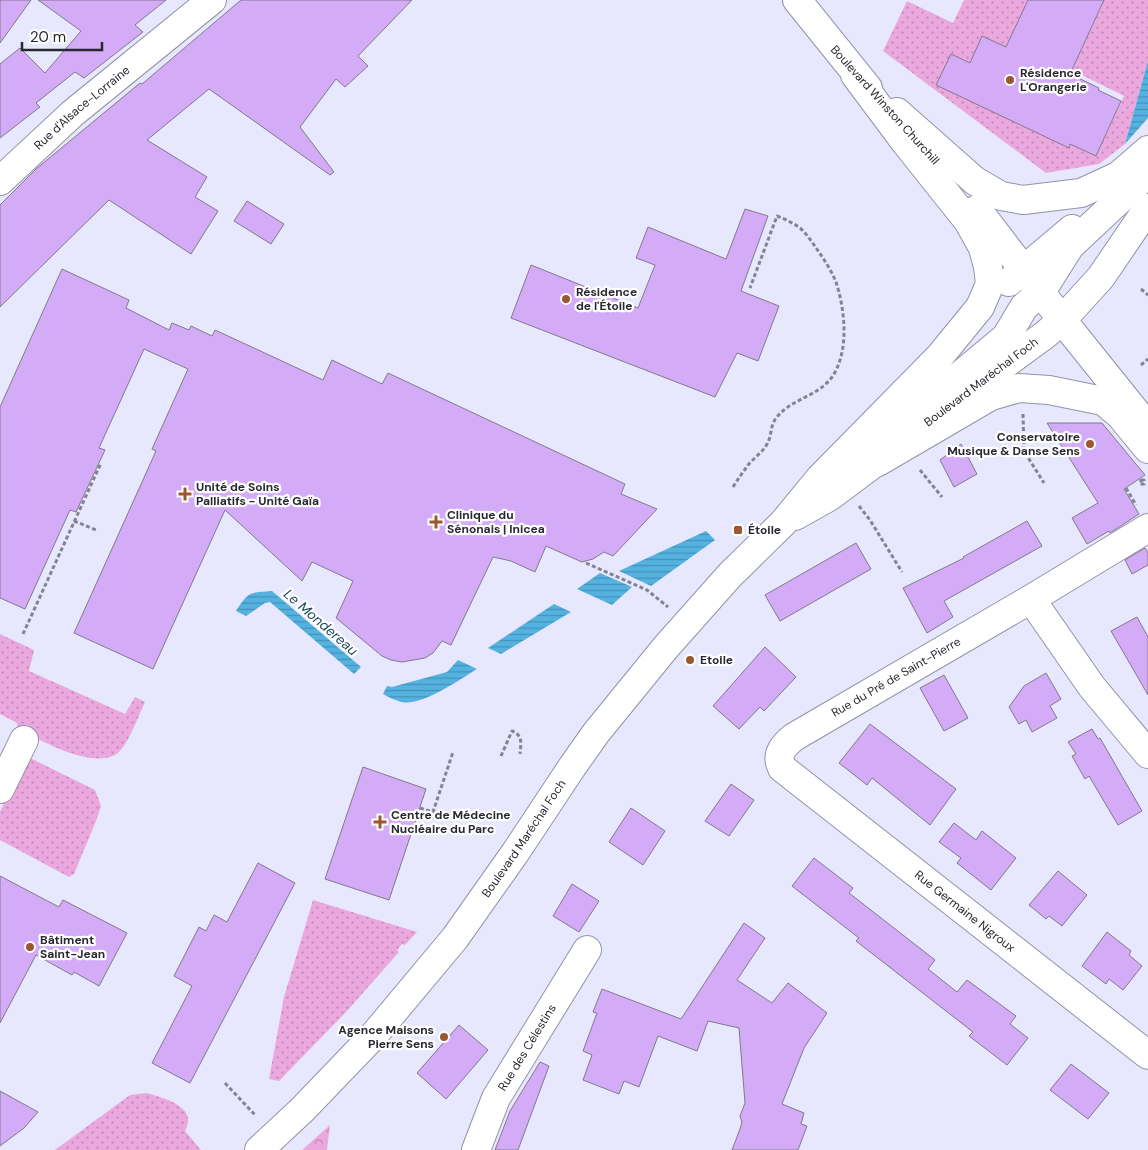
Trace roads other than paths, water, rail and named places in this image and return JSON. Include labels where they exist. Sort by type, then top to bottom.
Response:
[{"type":"main road","name":"Rue d'Alsace-Lorraine","points":[[0,181],[73,113],[212,0]]},
{"type":"main road","name":"Boulevard Winston Churchill","points":[[796,0],[856,75],[976,208],[1023,270]]},
{"type":"main road","points":[[856,75],[975,181],[1001,196],[1023,200],[1081,193],[1118,176],[1148,150]]},
{"type":"main road","name":"Boulevard Maréchal Foch","points":[[856,75],[905,142],[968,220],[979,241],[988,267],[990,284],[980,307]]},
{"type":"main road","name":"Boulevard Maréchal Foch","points":[[259,1150],[302,1110],[374,1035],[416,986],[472,915],[596,733],[666,647],[730,575],[783,523],[820,478],[940,356],[980,307],[1077,225],[1148,158]]},
{"type":"main road","points":[[783,523],[1006,337],[1024,307],[1041,292],[1070,246],[1148,173]]},
{"type":"main road","name":"Boulevard Maréchal Foch","points":[[783,523],[829,497],[1003,364],[1046,334],[1062,320],[1101,277],[1148,208]]},
{"type":"main road","points":[[1023,270],[1148,427]]},
{"type":"main road","points":[[866,469],[912,444],[990,396],[1019,388],[1050,390],[1103,401],[1120,415],[1148,449]]},
{"type":"main road","name":"Rue du Pré de Saint-Pierre","points":[[782,768],[779,762],[781,750],[794,737],[1031,599],[1148,528]]},
{"type":"main road","points":[[1031,599],[1092,688],[1148,754]]},
{"type":"main road","points":[[0,789],[24,740]]},
{"type":"main road","name":"Rue Germaine Nigroux","points":[[782,768],[1148,1055]]},
{"type":"main road","name":"Rue des Célestins","points":[[476,1150],[496,1098],[588,950]]},
{"type":"water","points":[[1148,61],[1148,118],[1125,144]]},
{"type":"water","points":[[706,531],[715,540],[651,586],[619,571]]},
{"type":"water","points":[[600,573],[632,587],[612,605],[577,589]]},
{"type":"water","points":[[272,591],[361,667],[354,674],[270,602],[265,603],[246,616],[236,611],[250,594]]},
{"type":"water","points":[[554,604],[571,612],[501,654],[488,648]]},
{"type":"water","points":[[458,660],[477,669],[430,696],[420,700],[401,702],[383,694],[387,686],[392,687],[447,672]]},
{"type":"place","name":"Résidence L'Orangerie","points":[[1010,80]]},
{"type":"place","name":"Résidence de l'Étoile","points":[[566,299]]},
{"type":"place","name":"Conservatoire Musique & Danse Sens","points":[[1090,444]]},
{"type":"place","name":"Unité de Soins Palliatifs - Unité Gaïa","points":[[185,494]]},
{"type":"place","name":"Clinique du Sénonais | Inicea","points":[[436,522]]},
{"type":"place","name":"Étoile","points":[[738,530]]},
{"type":"place","name":"Etoile","points":[[690,660]]},
{"type":"place","name":"Centre de Médecine Nucléaire du Parc","points":[[380,822]]},
{"type":"place","name":"Bâtiment Saint-Jean","points":[[30,947]]},
{"type":"place","name":"Agence Maisons Pierre Sens","points":[[444,1037]]},
{"type":"water label","name":"Le Mondereau","points":[[321,622]]}]
